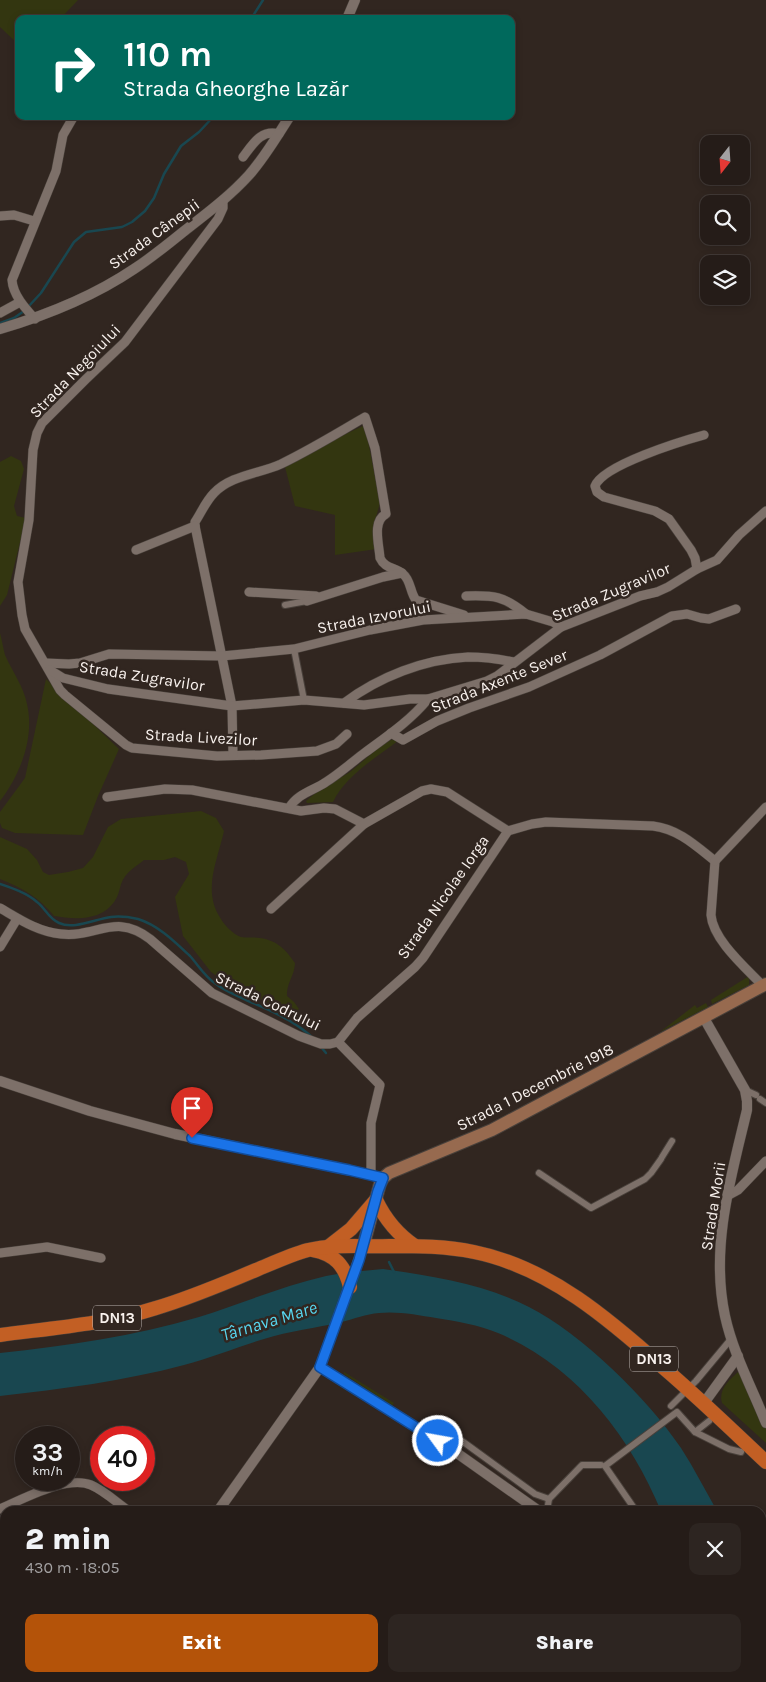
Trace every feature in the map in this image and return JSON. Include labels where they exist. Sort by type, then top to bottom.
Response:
[{"type":"highway","points":[[328,1247],[351,1228],[376,1200],[390,1224],[401,1236],[415,1246]]},
{"type":"highway","name":"DN13","points":[[0,1335],[132,1315],[200,1293],[286,1257],[310,1250],[328,1247],[415,1246],[475,1252],[518,1266],[547,1280],[601,1314],[704,1403],[766,1462]]},
{"type":"highway","points":[[310,1250],[326,1254],[340,1264],[347,1276],[350,1287]]},
{"type":"main road","name":"Strada 1 Decembrie 1918","points":[[377,1176],[492,1130],[764,985]]},
{"type":"main road","points":[[363,1247],[376,1200],[377,1176]]},
{"type":"street","points":[[349,15],[355,0]]},
{"type":"street","points":[[35,319],[20,302],[12,285],[12,280],[56,171],[63,135],[72,120]]},
{"type":"street","name":"Strada Cânepii","points":[[0,329],[35,319],[102,288],[134,269],[223,202],[250,173],[288,120]]},
{"type":"street","points":[[243,157],[265,133],[279,134]]},
{"type":"street","name":"Strada Negoiului","points":[[47,666],[25,629],[18,582],[29,520],[33,450],[36,434],[42,424],[86,378],[114,353],[138,326],[218,219],[223,208],[223,202]]},
{"type":"street","points":[[0,216],[14,215],[34,222]]},
{"type":"street","points":[[0,313],[20,302]]},
{"type":"street","points":[[222,656],[195,522],[214,492],[224,484],[279,464],[324,442],[365,417],[375,448],[386,514],[381,516],[378,524],[382,563],[405,576],[416,600],[455,613],[474,617]]},
{"type":"street","points":[[697,569],[696,558],[692,550],[669,520],[655,511],[604,497],[595,486],[600,477],[650,452],[704,435]]},
{"type":"street","name":"Strada Zugravilor","points":[[47,666],[63,678],[108,689],[232,706],[304,700],[364,705],[410,699],[428,699],[487,681],[503,672],[561,627],[640,596],[657,592],[717,560],[739,535],[766,511]]},
{"type":"street","points":[[136,550],[195,526]]},
{"type":"street","points":[[285,605],[307,601],[383,577],[402,573]]},
{"type":"street","points":[[249,592],[320,597]]},
{"type":"street","points":[[466,596],[496,596],[514,604],[526,614]]},
{"type":"street","name":"Strada Axente Sever","points":[[391,733],[404,740],[423,728],[445,718],[529,687],[600,655],[672,616],[687,614],[709,619],[736,609]]},
{"type":"street","name":"Strada Izvorului","points":[[47,666],[80,663],[109,654],[222,656],[294,649],[370,630],[423,620],[526,614],[553,622],[561,627]]},
{"type":"street","points":[[294,649],[304,700]]},
{"type":"street","name":"Strada Zugravilor","points":[[222,656],[232,706],[233,755]]},
{"type":"street","points":[[344,702],[368,686],[421,664],[468,657],[514,662]]},
{"type":"street","name":"Strada Livezilor","points":[[47,666],[65,695],[132,748],[217,756],[261,755],[317,751],[336,744],[348,734]]},
{"type":"street","name":"Strada Zugravilor","points":[[391,733],[428,699]]},
{"type":"street","points":[[289,808],[301,795],[326,782],[391,733]]},
{"type":"street","points":[[107,797],[165,789],[179,789],[301,811],[324,808],[335,809],[364,824]]},
{"type":"street","points":[[271,909],[364,824],[384,814],[406,799],[422,791],[431,790],[447,792],[508,831],[546,822],[653,826],[680,834],[715,861]]},
{"type":"street","points":[[764,985],[719,938],[711,924],[711,915],[715,861],[766,807]]},
{"type":"street","name":"Strada Nicolae Iorga","points":[[338,1042],[357,1018],[423,958],[508,831]]},
{"type":"street","name":"Strada Codrului","points":[[0,909],[17,919],[46,931],[60,934],[74,935],[120,926],[131,928],[141,932],[150,939],[212,993],[299,1036],[321,1044],[338,1042]]},
{"type":"street","points":[[0,947],[17,919]]},
{"type":"street","points":[[704,1018],[744,1090],[761,1099]]},
{"type":"street","points":[[0,1081],[90,1111],[175,1134],[377,1176],[371,1123],[380,1085],[338,1042]]},
{"type":"street","name":"Strada Morii","points":[[744,1090],[747,1110],[727,1196],[721,1243],[720,1274],[724,1309],[732,1339],[766,1423]]},
{"type":"street","points":[[539,1173],[591,1208],[646,1179],[672,1141]]},
{"type":"street","points":[[727,1196],[738,1190],[766,1161]]},
{"type":"street","points":[[0,1253],[47,1247],[101,1258]]},
{"type":"street","points":[[222,1506],[320,1367],[363,1247]]},
{"type":"street","points":[[671,1406],[732,1339]]},
{"type":"street","points":[[704,1403],[738,1356]]},
{"type":"street","points":[[320,1367],[454,1451],[532,1506]]},
{"type":"street","points":[[548,1506],[549,1499],[582,1465],[603,1466],[677,1412],[695,1432],[729,1449],[741,1452]]},
{"type":"street","points":[[695,1432],[709,1421]]},
{"type":"street","points":[[462,1441],[535,1494],[549,1499]]},
{"type":"street","points":[[603,1466],[632,1506]]},
{"type":"street","points":[[7,1506],[54,1487],[76,1482],[92,1486],[119,1506]]},
{"type":"green space","points":[[0,0],[78,0],[64,15],[15,15],[15,41],[0,27]]},
{"type":"green space","points":[[365,425],[380,503],[374,524],[377,549],[335,555],[335,515],[295,506],[284,463]]},
{"type":"green space","points":[[11,456],[21,461],[24,469],[14,506],[17,516],[26,518],[7,595],[0,606],[0,462]]},
{"type":"green space","points":[[0,633],[5,655],[21,685],[25,698],[29,717],[29,730],[24,756],[14,780],[0,801]]},
{"type":"green space","points":[[46,679],[119,749],[83,835],[15,833],[2,828],[0,823],[0,812],[25,778]]},
{"type":"green space","points":[[397,739],[399,740],[354,775],[333,802],[307,803],[306,801],[318,791],[350,772],[382,745]]},
{"type":"green space","points":[[201,811],[216,818],[224,831],[213,876],[212,898],[215,908],[221,919],[235,934],[241,937],[272,941],[280,946],[295,963],[287,996],[299,1009],[293,1013],[278,1008],[226,982],[211,972],[183,936],[175,897],[189,874],[186,862],[175,857],[164,860],[144,860],[126,875],[112,905],[98,915],[81,918],[54,916],[30,894],[0,879],[0,837],[27,849],[37,860],[43,872],[49,875],[83,868],[93,857],[108,827],[121,819]]},
{"type":"green space","points":[[749,976],[749,985],[712,1004],[711,1000]]},
{"type":"green space","points":[[706,1003],[708,1007],[660,1032],[695,1005],[697,1008]]},
{"type":"green space","points":[[344,1372],[394,1403],[392,1406],[344,1374]]},
{"type":"green space","points":[[740,1372],[766,1426],[766,1443],[722,1403],[723,1390]]},
{"type":"water","name":"Târnava Mare","points":[[383,1269],[458,1282],[512,1299],[549,1319],[592,1351],[651,1409],[681,1448],[714,1506],[659,1506],[633,1456],[597,1406],[552,1364],[526,1347],[491,1330],[422,1316],[393,1313],[369,1314],[342,1322],[273,1336],[194,1362],[139,1376],[0,1396],[0,1353],[75,1344],[150,1330],[199,1317],[310,1280]]},
{"type":"waterway","points":[[254,15],[263,0]]},
{"type":"waterway","points":[[28,307],[41,293],[74,242],[86,232],[122,227],[132,222],[145,211],[154,198],[164,174],[181,146],[210,120]]},
{"type":"waterway","points":[[0,323],[14,318],[24,311]]},
{"type":"waterway","points":[[0,884],[29,896],[52,919],[65,925],[78,925],[114,917],[138,919],[145,922],[172,940],[219,986],[281,1016],[297,1025],[312,1037]]},
{"type":"waterway","points":[[321,1047],[326,1053]]},
{"type":"waterway","points":[[389,1262],[394,1272]]},
{"type":"route","points":[[192,1138],[383,1178],[359,1260],[320,1367],[438,1441]]}]
